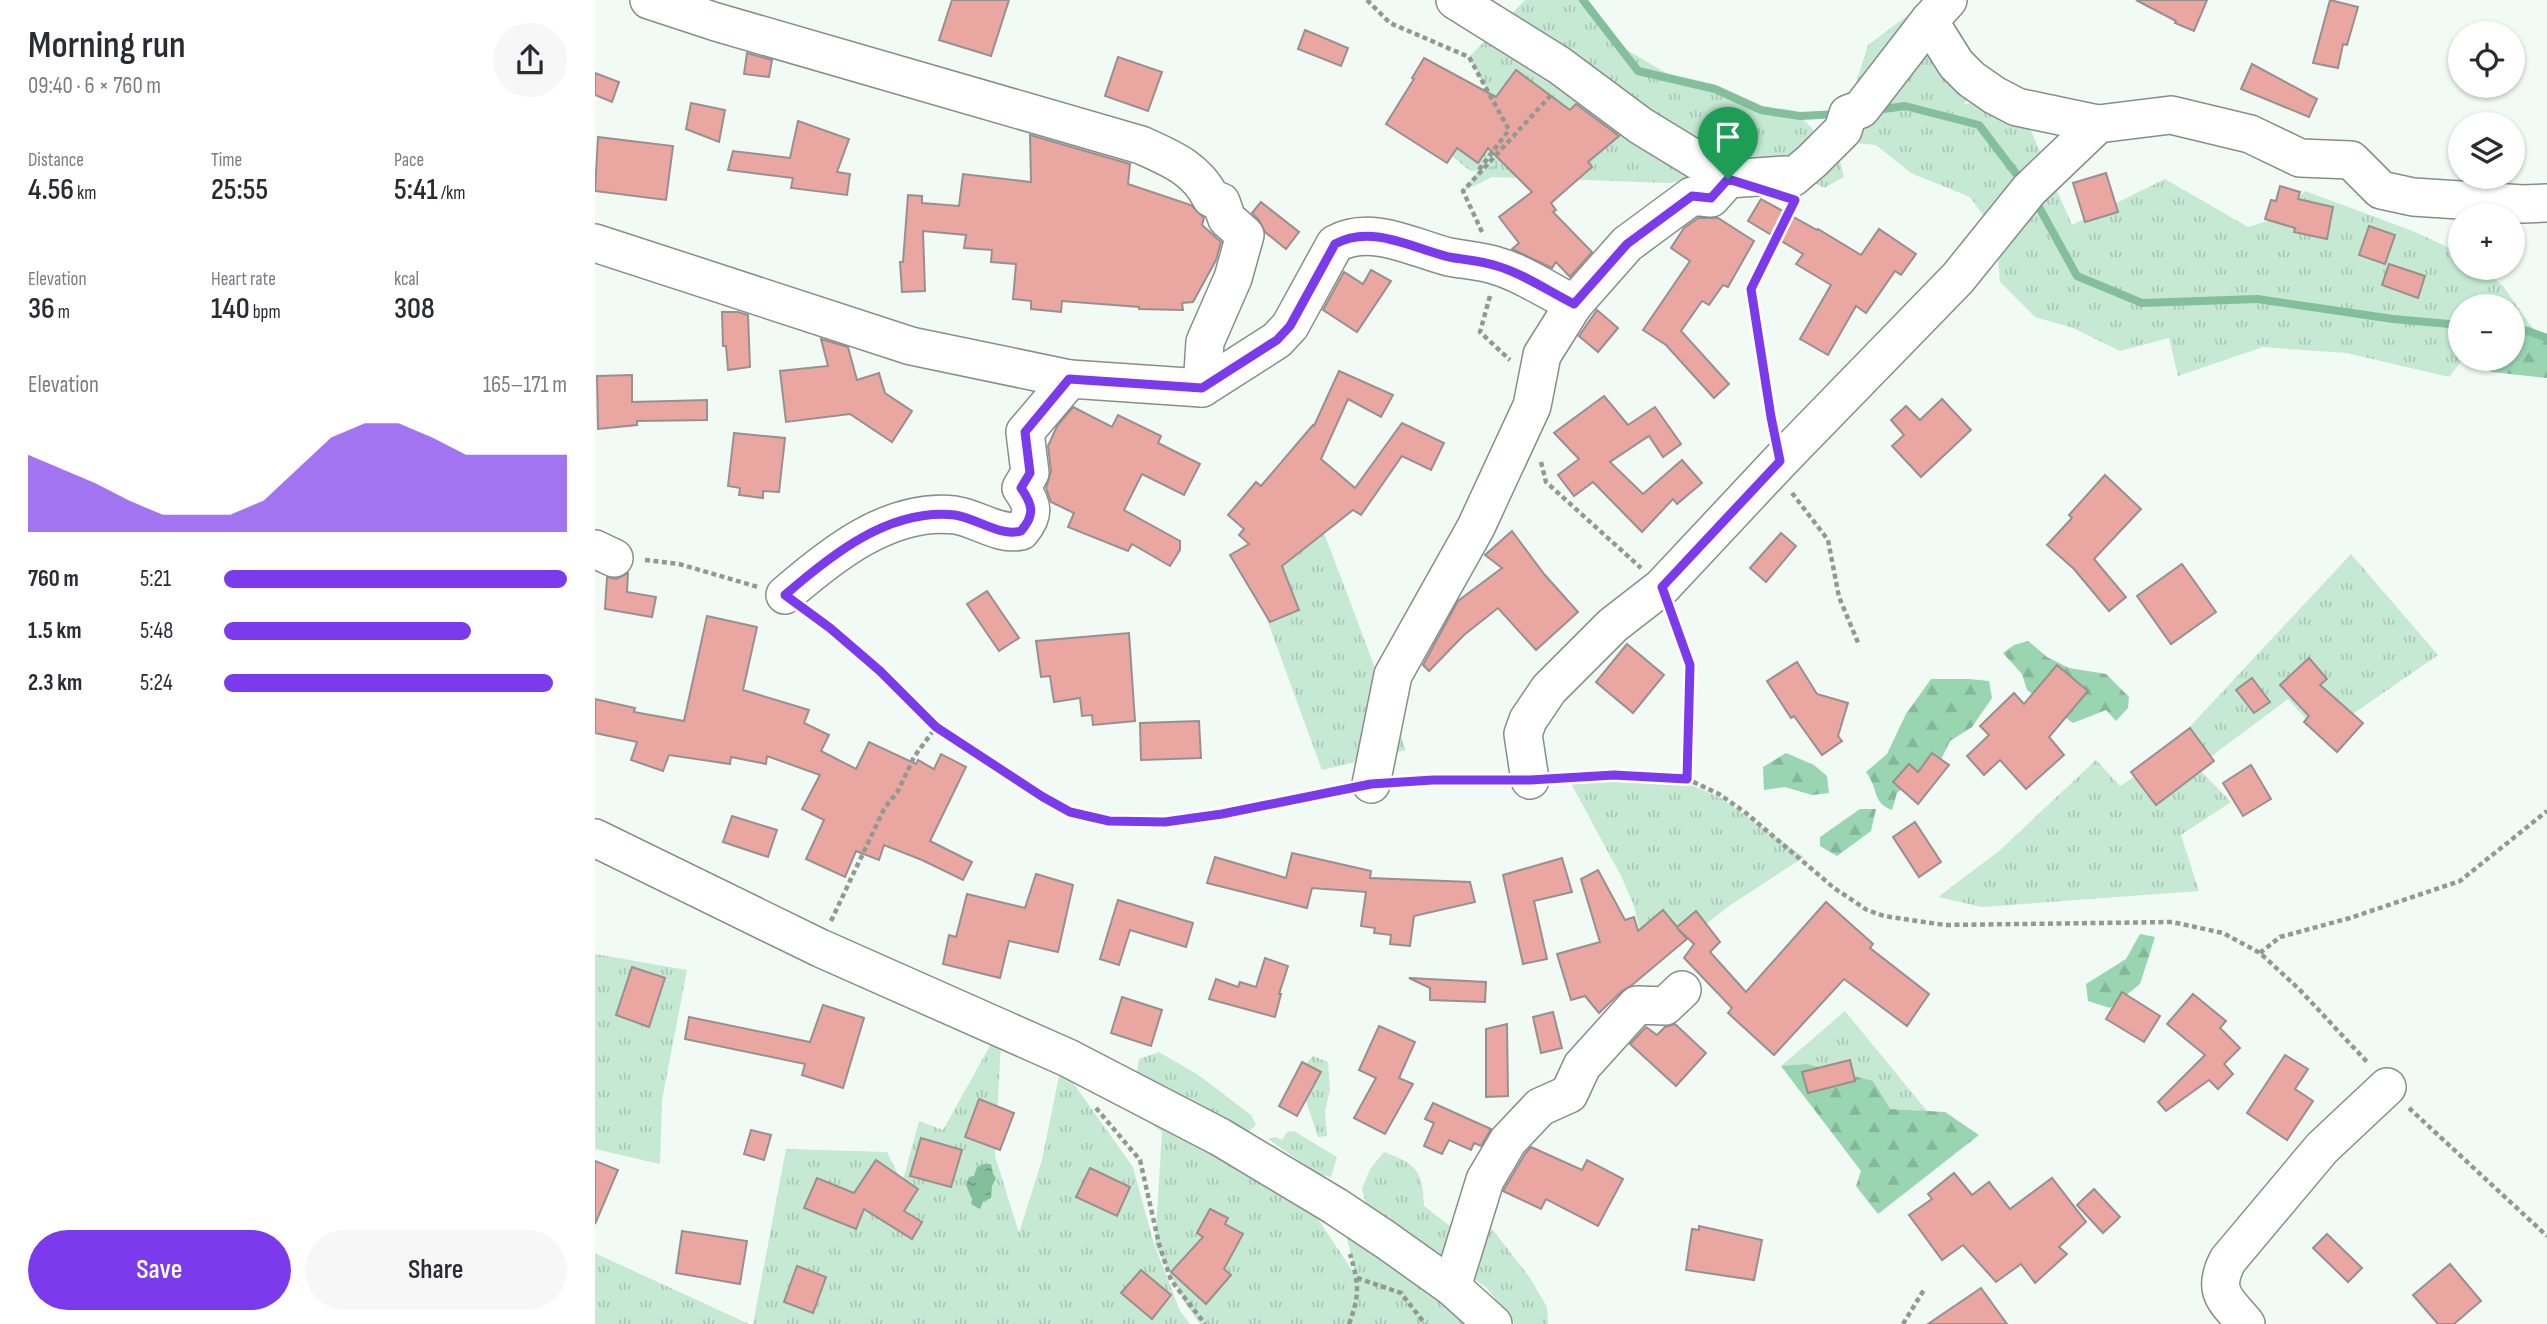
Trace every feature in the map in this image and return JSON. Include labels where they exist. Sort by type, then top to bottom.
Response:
[{"type":"street","points":[[649,0],[716,22],[1140,145],[1192,171],[1211,198],[1221,202],[1227,219],[1245,235],[1233,278],[1205,342],[1202,388]]},
{"type":"street","points":[[1455,0],[1559,65],[1641,126],[1728,179],[1785,175],[1792,178],[1821,154],[1843,130],[1848,114],[1861,109],[1938,10]]},
{"type":"street","points":[[1938,10],[1956,64],[1971,79],[2017,107],[2098,124],[2171,115],[2250,134],[2300,158],[2351,160],[2381,190],[2413,197],[2547,203]]},
{"type":"street","points":[[1530,780],[1523,734],[1537,704],[1605,633],[1662,587],[1958,278],[2029,190],[2098,124]]},
{"type":"street","points":[[1371,784],[1393,675],[1476,527],[1532,406],[1542,355],[1574,304],[1627,244],[1692,196],[1711,198],[1728,179]]},
{"type":"street","points":[[595,243],[911,346],[1069,379],[1202,388],[1277,340],[1290,326],[1335,244],[1347,238],[1381,237],[1446,256],[1498,266],[1574,304]]},
{"type":"street","points":[[785,595],[836,552],[904,520],[954,515],[1008,532],[1024,530],[1031,513],[1031,502],[1021,488],[1030,473],[1025,432],[1069,379]]},
{"type":"street","points":[[595,838],[820,948],[1068,1058],[1220,1137],[1335,1206],[1452,1287],[1490,1323]]},
{"type":"street","points":[[1452,1287],[1485,1180],[1508,1141],[1540,1107],[1569,1094],[1582,1066],[1637,1005],[1665,1006],[1682,990]]},
{"type":"street","points":[[2246,1324],[2220,1290],[2219,1279],[2228,1260],[2322,1148],[2387,1087]]},
{"type":"path","points":[[1367,0],[1390,23],[1469,57],[1509,130],[1463,191]]},
{"type":"path","points":[[1463,191],[1552,94],[1559,65]]},
{"type":"path","points":[[1463,191],[1498,266],[1480,332],[1528,377],[1532,406]]},
{"type":"path","points":[[1795,200],[1751,289],[1771,417],[1785,483],[1828,540],[1839,597],[1859,645]]},
{"type":"path","points":[[1540,455],[1546,482],[1662,587],[1690,665],[1687,779]]},
{"type":"path","points":[[604,554],[679,564],[785,595],[830,628],[880,671],[936,727],[1070,812],[1109,821],[1165,822],[1222,814],[1371,784],[1614,775],[1687,779],[1719,794],[1746,813],[1834,888],[1867,910],[1884,916],[1958,925],[2172,922],[2223,933],[2260,953],[2299,989],[2387,1087],[2547,1236]]},
{"type":"path","points":[[820,948],[884,810],[898,791],[914,758],[936,727]]},
{"type":"path","points":[[2260,953],[2280,937],[2350,918],[2460,881],[2547,811]]},
{"type":"path","points":[[1090,1101],[1140,1160],[1159,1244],[1171,1280],[1205,1324]]},
{"type":"path","points":[[1349,1252],[1357,1278],[1358,1300],[1349,1324]]},
{"type":"path","points":[[1357,1278],[1401,1293],[1425,1324]]},
{"type":"path","points":[[1903,1324],[1924,1288]]},
{"type":"green space","points":[[1525,0],[1584,0],[1627,50],[1666,73],[1715,89],[1761,110],[1800,116],[1839,157],[1844,177],[1824,188],[1790,168],[1736,169],[1670,183],[1492,177],[1463,191],[1509,130],[1469,57]]},
{"type":"green space","points":[[1928,0],[1941,0],[1987,78],[1963,105],[2014,92],[2072,225],[2165,179],[2248,227],[2278,218],[2305,191],[2413,231],[2448,247],[2448,280],[2496,280],[2509,294],[2448,294],[2448,371],[2454,371],[2449,377],[2347,353],[2263,347],[2178,376],[2169,338],[2120,351],[2073,328],[2035,317],[2000,282],[1996,234],[1970,197],[1911,173],[1876,145],[1855,143],[1854,89],[1868,45]]},
{"type":"green space","points":[[1441,103],[1505,151],[1496,170],[1470,171],[1452,156],[1445,143]]},
{"type":"green space","points":[[2525,317],[2536,333],[2525,331]]},
{"type":"green space","points":[[2525,332],[2547,338],[2547,378],[2492,372],[2525,371]]},
{"type":"green space","points":[[1315,509],[1406,750],[1322,770],[1243,554]]},
{"type":"green space","points":[[2351,554],[2438,655],[2321,736],[2288,699],[2197,767],[2231,802],[2181,835],[2199,891],[1982,907],[1938,897],[1999,851],[2096,760],[2120,786],[2156,763]]},
{"type":"green space","points":[[2028,641],[2047,657],[2069,668],[2106,674],[2129,697],[2128,708],[2116,721],[2106,710],[2073,723],[2027,690],[2022,674],[2003,653],[2014,645]]},
{"type":"green space","points":[[1931,679],[1989,681],[1992,698],[1972,727],[1950,741],[1938,766],[1912,780],[1897,793],[1892,810],[1881,804],[1866,772],[1887,754],[1906,714]]},
{"type":"green space","points":[[1786,753],[1814,765],[1827,776],[1829,793],[1812,795],[1785,787],[1764,790],[1763,767]]},
{"type":"green space","points":[[1566,774],[1670,776],[1719,797],[1804,857],[1729,906],[1657,963],[1640,931],[1633,903],[1621,876]]},
{"type":"green space","points":[[1860,809],[1876,809],[1871,831],[1837,856],[1820,846],[1820,837]]},
{"type":"green space","points":[[2140,934],[2155,937],[2140,984],[2110,1008],[2088,1001],[2086,984],[2126,959]]},
{"type":"green space","points":[[595,954],[687,970],[662,1100],[660,1164],[595,1149]]},
{"type":"green space","points":[[1845,1011],[1927,1111],[1890,1109],[1781,1066]]},
{"type":"green space","points":[[1002,1024],[995,1156],[1019,1233],[1042,1160],[1061,1066],[1133,1167],[1154,1244],[1180,1311],[1190,1324],[753,1324],[786,1149],[887,1152],[900,1179],[903,1180],[919,1121],[943,1130]],"holes":[[[991,1164],[991,1198],[971,1204],[977,1167]]]},
{"type":"green space","points":[[1059,1052],[1285,1170],[1356,1276],[1338,1201],[1498,1324],[1200,1324],[1187,1306],[1155,1245],[1162,1132]]},
{"type":"green space","points":[[1159,1052],[1200,1076],[1251,1115],[1256,1125],[1248,1132],[1136,1075],[1139,1059]]},
{"type":"green space","points":[[1313,1056],[1328,1062],[1330,1090],[1325,1111],[1327,1136],[1318,1137],[1297,1074]]},
{"type":"green space","points":[[1807,1064],[1873,1081],[1890,1109],[1945,1112],[1979,1135],[1878,1214],[1856,1186],[1861,1171],[1781,1066]]},
{"type":"green space","points":[[1294,1131],[1337,1157],[1331,1177],[1318,1174],[1268,1139],[1276,1137],[1282,1140],[1287,1132]]},
{"type":"green space","points":[[1384,1152],[1416,1170],[1422,1184],[1424,1206],[1460,1234],[1474,1223],[1493,1230],[1530,1278],[1547,1307],[1548,1324],[1515,1324],[1486,1287],[1367,1208],[1362,1189],[1370,1169]]},
{"type":"green space","points":[[595,1253],[599,1255],[749,1324],[595,1324]]},
{"type":"water","points":[[991,1164],[996,1178],[991,1198],[983,1202],[980,1209],[971,1204],[972,1199],[966,1185],[969,1177],[974,1176],[977,1167]]},
{"type":"building","points":[[952,0],[1009,0],[991,56],[939,40]]},
{"type":"building","points":[[2136,0],[2207,0],[2194,31]]},
{"type":"building","points":[[2330,0],[2358,7],[2347,45],[2343,44],[2338,68],[2313,63]]},
{"type":"building","points":[[1305,30],[1348,48],[1341,66],[1298,49]]},
{"type":"building","points":[[747,53],[772,60],[769,77],[744,74]]},
{"type":"building","points":[[1118,57],[1162,72],[1148,111],[1105,96]]},
{"type":"building","points":[[1424,58],[1496,97],[1516,70],[1570,110],[1576,104],[1619,136],[1588,162],[1592,167],[1551,203],[1556,210],[1553,212],[1592,252],[1570,277],[1556,262],[1552,268],[1512,249],[1519,243],[1499,217],[1532,192],[1488,148],[1478,163],[1457,148],[1447,163],[1386,124]]},
{"type":"building","points":[[2252,64],[2317,99],[2309,117],[2241,89]]},
{"type":"building","points":[[595,73],[619,82],[612,102],[595,95]]},
{"type":"building","points":[[691,103],[725,110],[719,142],[686,129]]},
{"type":"building","points":[[798,121],[849,139],[837,172],[850,174],[847,195],[791,188],[793,178],[728,170],[733,151],[790,158]]},
{"type":"building","points":[[1030,135],[1130,164],[1128,184],[1191,205],[1204,218],[1202,225],[1221,242],[1216,260],[1193,302],[1182,303],[1183,310],[1139,309],[1062,301],[1061,312],[1031,309],[1031,301],[1013,299],[1016,264],[991,262],[992,250],[964,248],[966,235],[923,231],[925,291],[902,292],[900,262],[903,262],[908,195],[922,196],[922,203],[959,206],[963,174],[1031,182]]},
{"type":"building","points":[[598,137],[673,146],[666,200],[595,191]]},
{"type":"building","points":[[2106,173],[2118,212],[2085,222],[2073,183]]},
{"type":"building","points":[[2280,186],[2300,192],[2298,199],[2333,207],[2327,239],[2294,232],[2295,228],[2265,219],[2271,200],[2276,201]]},
{"type":"building","points":[[1761,199],[1861,255],[1879,229],[1916,254],[1901,275],[1895,271],[1866,313],[1856,306],[1828,355],[1800,339],[1831,285],[1796,264],[1803,254],[1748,221]]},
{"type":"building","points":[[1261,202],[1299,232],[1286,249],[1265,232],[1252,213]]},
{"type":"building","points":[[1698,218],[1718,218],[1754,241],[1728,287],[1723,285],[1709,305],[1702,301],[1681,331],[1729,384],[1714,398],[1666,345],[1643,330],[1690,261],[1671,248],[1684,228]]},
{"type":"building","points":[[2369,226],[2395,235],[2385,264],[2359,255]]},
{"type":"building","points":[[2389,264],[2425,276],[2418,298],[2382,285]]},
{"type":"building","points":[[1371,270],[1391,281],[1357,332],[1323,310],[1344,272],[1363,284]]},
{"type":"building","points":[[1597,310],[1618,328],[1598,352],[1579,336]]},
{"type":"building","points":[[722,312],[748,315],[750,367],[728,370],[726,346],[723,346]]},
{"type":"building","points":[[821,339],[848,347],[857,380],[879,373],[885,393],[912,411],[892,442],[850,414],[786,422],[780,371],[828,366]]},
{"type":"building","points":[[1339,371],[1393,395],[1381,417],[1348,399],[1321,459],[1355,488],[1402,423],[1444,443],[1431,470],[1402,456],[1361,515],[1353,510],[1282,566],[1299,610],[1270,622],[1230,555],[1249,544],[1239,535],[1244,529],[1228,515],[1256,482],[1261,486],[1314,426]]},
{"type":"building","points":[[632,375],[632,402],[707,400],[707,420],[637,421],[637,425],[598,429],[597,376]]},
{"type":"building","points":[[1604,396],[1628,425],[1655,407],[1681,444],[1663,457],[1649,436],[1610,462],[1643,494],[1682,460],[1702,483],[1677,504],[1673,499],[1642,532],[1593,482],[1574,496],[1558,475],[1579,459],[1554,433]]},
{"type":"building","points":[[1942,399],[1971,430],[1921,477],[1892,446],[1904,435],[1891,420],[1906,406],[1920,420]]},
{"type":"building","points":[[1073,407],[1112,427],[1118,415],[1161,436],[1158,443],[1200,464],[1184,495],[1142,474],[1124,510],[1180,541],[1180,550],[1170,566],[1132,544],[1128,551],[1068,527],[1074,513],[1051,502],[1046,488],[1051,471],[1048,446],[1057,426]]},
{"type":"building","points":[[734,433],[785,438],[779,492],[763,491],[763,498],[739,495],[740,488],[728,486]]},
{"type":"building","points":[[2105,475],[2141,509],[2094,559],[2126,597],[2109,611],[2074,569],[2047,545],[2072,518],[2069,515]]},
{"type":"building","points":[[1512,531],[1544,574],[1578,612],[1536,650],[1498,608],[1464,635],[1429,671],[1423,665],[1458,601],[1502,568],[1485,555]]},
{"type":"building","points":[[1781,533],[1796,546],[1766,582],[1750,568]]},
{"type":"building","points":[[2182,564],[2216,612],[2171,644],[2137,596]]},
{"type":"building","points":[[628,573],[627,592],[656,597],[652,617],[605,609],[607,577],[616,579]]},
{"type":"building","points":[[987,591],[1019,638],[999,651],[967,604]]},
{"type":"building","points":[[707,616],[757,627],[743,690],[809,710],[804,723],[829,735],[821,751],[856,769],[869,742],[916,764],[918,760],[934,769],[941,754],[966,767],[930,841],[972,862],[963,880],[884,845],[879,860],[856,851],[845,877],[806,859],[824,820],[802,809],[820,775],[767,756],[766,764],[731,757],[730,764],[669,755],[663,771],[631,760],[637,742],[595,733],[595,699],[635,708],[634,712],[684,721]]},
{"type":"building","points":[[1129,633],[1135,721],[1093,725],[1092,715],[1082,716],[1080,698],[1054,702],[1050,676],[1041,677],[1036,641]]},
{"type":"building","points":[[1627,644],[1664,675],[1633,713],[1596,682]]},
{"type":"building","points":[[2309,658],[2327,679],[2320,685],[2363,723],[2337,752],[2304,722],[2309,716],[2280,685]]},
{"type":"building","points":[[1797,662],[1817,694],[1848,703],[1838,736],[1842,741],[1822,755],[1794,716],[1791,718],[1767,681]]},
{"type":"building","points":[[2057,665],[2088,691],[2049,737],[2064,755],[2026,789],[2000,760],[1984,775],[1967,756],[1989,735],[1980,726],[2014,693],[2024,704]]},
{"type":"building","points":[[2252,678],[2270,702],[2254,713],[2236,690]]},
{"type":"building","points":[[1199,721],[1201,758],[1141,760],[1140,723]]},
{"type":"building","points":[[2190,728],[2214,761],[2156,805],[2131,772]]},
{"type":"building","points":[[1932,753],[1949,765],[1918,804],[1893,782],[1909,764],[1918,772]]},
{"type":"building","points":[[2251,765],[2271,799],[2243,816],[2223,783]]},
{"type":"building","points":[[732,816],[777,830],[768,857],[723,842]]},
{"type":"building","points":[[1915,822],[1941,862],[1919,877],[1893,837]]},
{"type":"building","points":[[1292,853],[1371,871],[1370,878],[1470,882],[1475,902],[1414,916],[1410,946],[1390,944],[1391,935],[1374,933],[1375,928],[1361,926],[1366,892],[1312,888],[1307,908],[1207,883],[1215,857],[1286,878]]},
{"type":"building","points":[[1562,858],[1572,892],[1534,901],[1547,959],[1523,964],[1503,875]]},
{"type":"building","points":[[1598,870],[1625,920],[1634,917],[1638,931],[1663,910],[1677,927],[1696,911],[1720,942],[1710,952],[1746,992],[1826,902],[1873,944],[1870,948],[1929,994],[1907,1026],[1844,979],[1774,1055],[1728,1013],[1732,1008],[1684,958],[1694,944],[1677,928],[1687,939],[1599,1013],[1585,996],[1571,1000],[1557,954],[1600,942],[1581,879]]},
{"type":"building","points":[[1036,874],[1073,885],[1058,952],[1009,941],[1000,978],[943,964],[949,935],[956,937],[967,894],[1025,908]]},
{"type":"building","points":[[1118,900],[1193,923],[1186,947],[1130,930],[1119,965],[1100,959]]},
{"type":"building","points":[[1265,958],[1288,966],[1275,1017],[1209,999],[1216,979],[1238,987],[1240,982],[1256,987]]},
{"type":"building","points":[[632,967],[665,978],[649,1027],[616,1015]]},
{"type":"building","points":[[1409,978],[1486,982],[1485,1002],[1430,1000],[1430,988]]},
{"type":"building","points":[[2122,992],[2160,1016],[2144,1042],[2106,1019]]},
{"type":"building","points":[[2193,994],[2226,1021],[2220,1028],[2240,1048],[2224,1064],[2233,1074],[2218,1089],[2209,1080],[2166,1111],[2158,1102],[2205,1055],[2167,1024]]},
{"type":"building","points":[[1122,997],[1162,1010],[1151,1046],[1111,1033]]},
{"type":"building","points":[[823,1005],[864,1018],[843,1088],[802,1075],[805,1064],[685,1039],[689,1017],[810,1042]]},
{"type":"building","points":[[1553,1012],[1562,1048],[1541,1053],[1533,1017]]},
{"type":"building","points":[[1507,1024],[1508,1096],[1486,1097],[1486,1029]]},
{"type":"building","points":[[1675,1024],[1706,1053],[1676,1086],[1630,1044],[1646,1027],[1657,1035],[1665,1027]]},
{"type":"building","points":[[1379,1026],[1415,1042],[1399,1078],[1413,1084],[1385,1134],[1354,1118],[1376,1078],[1359,1070]]},
{"type":"building","points":[[2285,1055],[2308,1069],[2295,1089],[2313,1101],[2287,1140],[2247,1113]]},
{"type":"building","points":[[1850,1060],[1855,1081],[1808,1093],[1802,1072]]},
{"type":"building","points":[[1302,1062],[1321,1072],[1297,1116],[1279,1106]]},
{"type":"building","points":[[979,1099],[1014,1113],[1000,1150],[965,1137]]},
{"type":"building","points":[[1433,1103],[1491,1129],[1481,1146],[1474,1143],[1471,1150],[1449,1140],[1442,1154],[1424,1146],[1434,1123],[1425,1119]]},
{"type":"building","points":[[751,1130],[771,1135],[764,1160],[744,1154]]},
{"type":"building","points":[[921,1138],[962,1150],[951,1187],[910,1176]]},
{"type":"building","points":[[1531,1147],[1582,1170],[1587,1160],[1623,1179],[1598,1226],[1546,1199],[1541,1209],[1503,1191]]},
{"type":"building","points":[[876,1160],[918,1189],[904,1211],[922,1222],[912,1239],[864,1209],[856,1229],[804,1208],[817,1178],[854,1193]]},
{"type":"building","points":[[595,1161],[618,1170],[595,1224]]},
{"type":"building","points":[[1090,1168],[1130,1187],[1117,1216],[1076,1197]]},
{"type":"building","points":[[1954,1173],[1972,1195],[1989,1182],[2010,1209],[2052,1178],[2086,1222],[2059,1247],[2067,1254],[2035,1283],[2021,1264],[1996,1282],[1963,1245],[1942,1260],[1909,1215],[1932,1199],[1928,1194]]},
{"type":"building","points":[[2094,1189],[2120,1217],[2103,1233],[2077,1205]]},
{"type":"building","points":[[1210,1209],[1228,1218],[1225,1224],[1243,1234],[1224,1269],[1231,1275],[1206,1304],[1171,1272],[1203,1237],[1197,1233]]},
{"type":"building","points":[[1699,1226],[1762,1240],[1754,1280],[1686,1270],[1692,1229],[1699,1230]]},
{"type":"building","points":[[682,1231],[747,1241],[740,1284],[676,1273]]},
{"type":"building","points":[[2327,1234],[2362,1268],[2348,1282],[2313,1248]]},
{"type":"building","points":[[2450,1264],[2481,1301],[2454,1324],[2438,1324],[2413,1295]]},
{"type":"building","points":[[797,1266],[826,1277],[813,1313],[784,1302]]},
{"type":"building","points":[[1141,1270],[1171,1295],[1152,1319],[1121,1293]]},
{"type":"building","points":[[1981,1288],[2007,1324],[1928,1324]]},
{"type":"waterway","points":[[1583,0],[1638,71],[1715,89],[1761,110],[1800,116],[1839,114]]},
{"type":"waterway","points":[[1877,110],[1905,106],[1979,125],[2024,184]]},
{"type":"waterway","points":[[2034,198],[2077,276],[2142,303],[2257,299],[2393,319],[2448,324]]},
{"type":"waterway","points":[[2525,331],[2547,338]]},
{"type":"route","points":[[1728,179],[1795,200],[1751,289],[1780,461],[1662,587],[1690,665],[1687,779],[1614,775],[1371,784],[1222,814],[1165,822],[1109,821],[1070,812],[936,727],[880,671],[830,628],[785,595],[836,552],[904,520],[954,515],[1008,532],[1024,530],[1031,513],[1031,502],[1021,488],[1030,473],[1025,432],[1069,379],[1202,388],[1277,340],[1290,326],[1335,244],[1347,238],[1381,237],[1446,256],[1498,266],[1574,304],[1627,244],[1692,196],[1711,198],[1728,179]]}]
